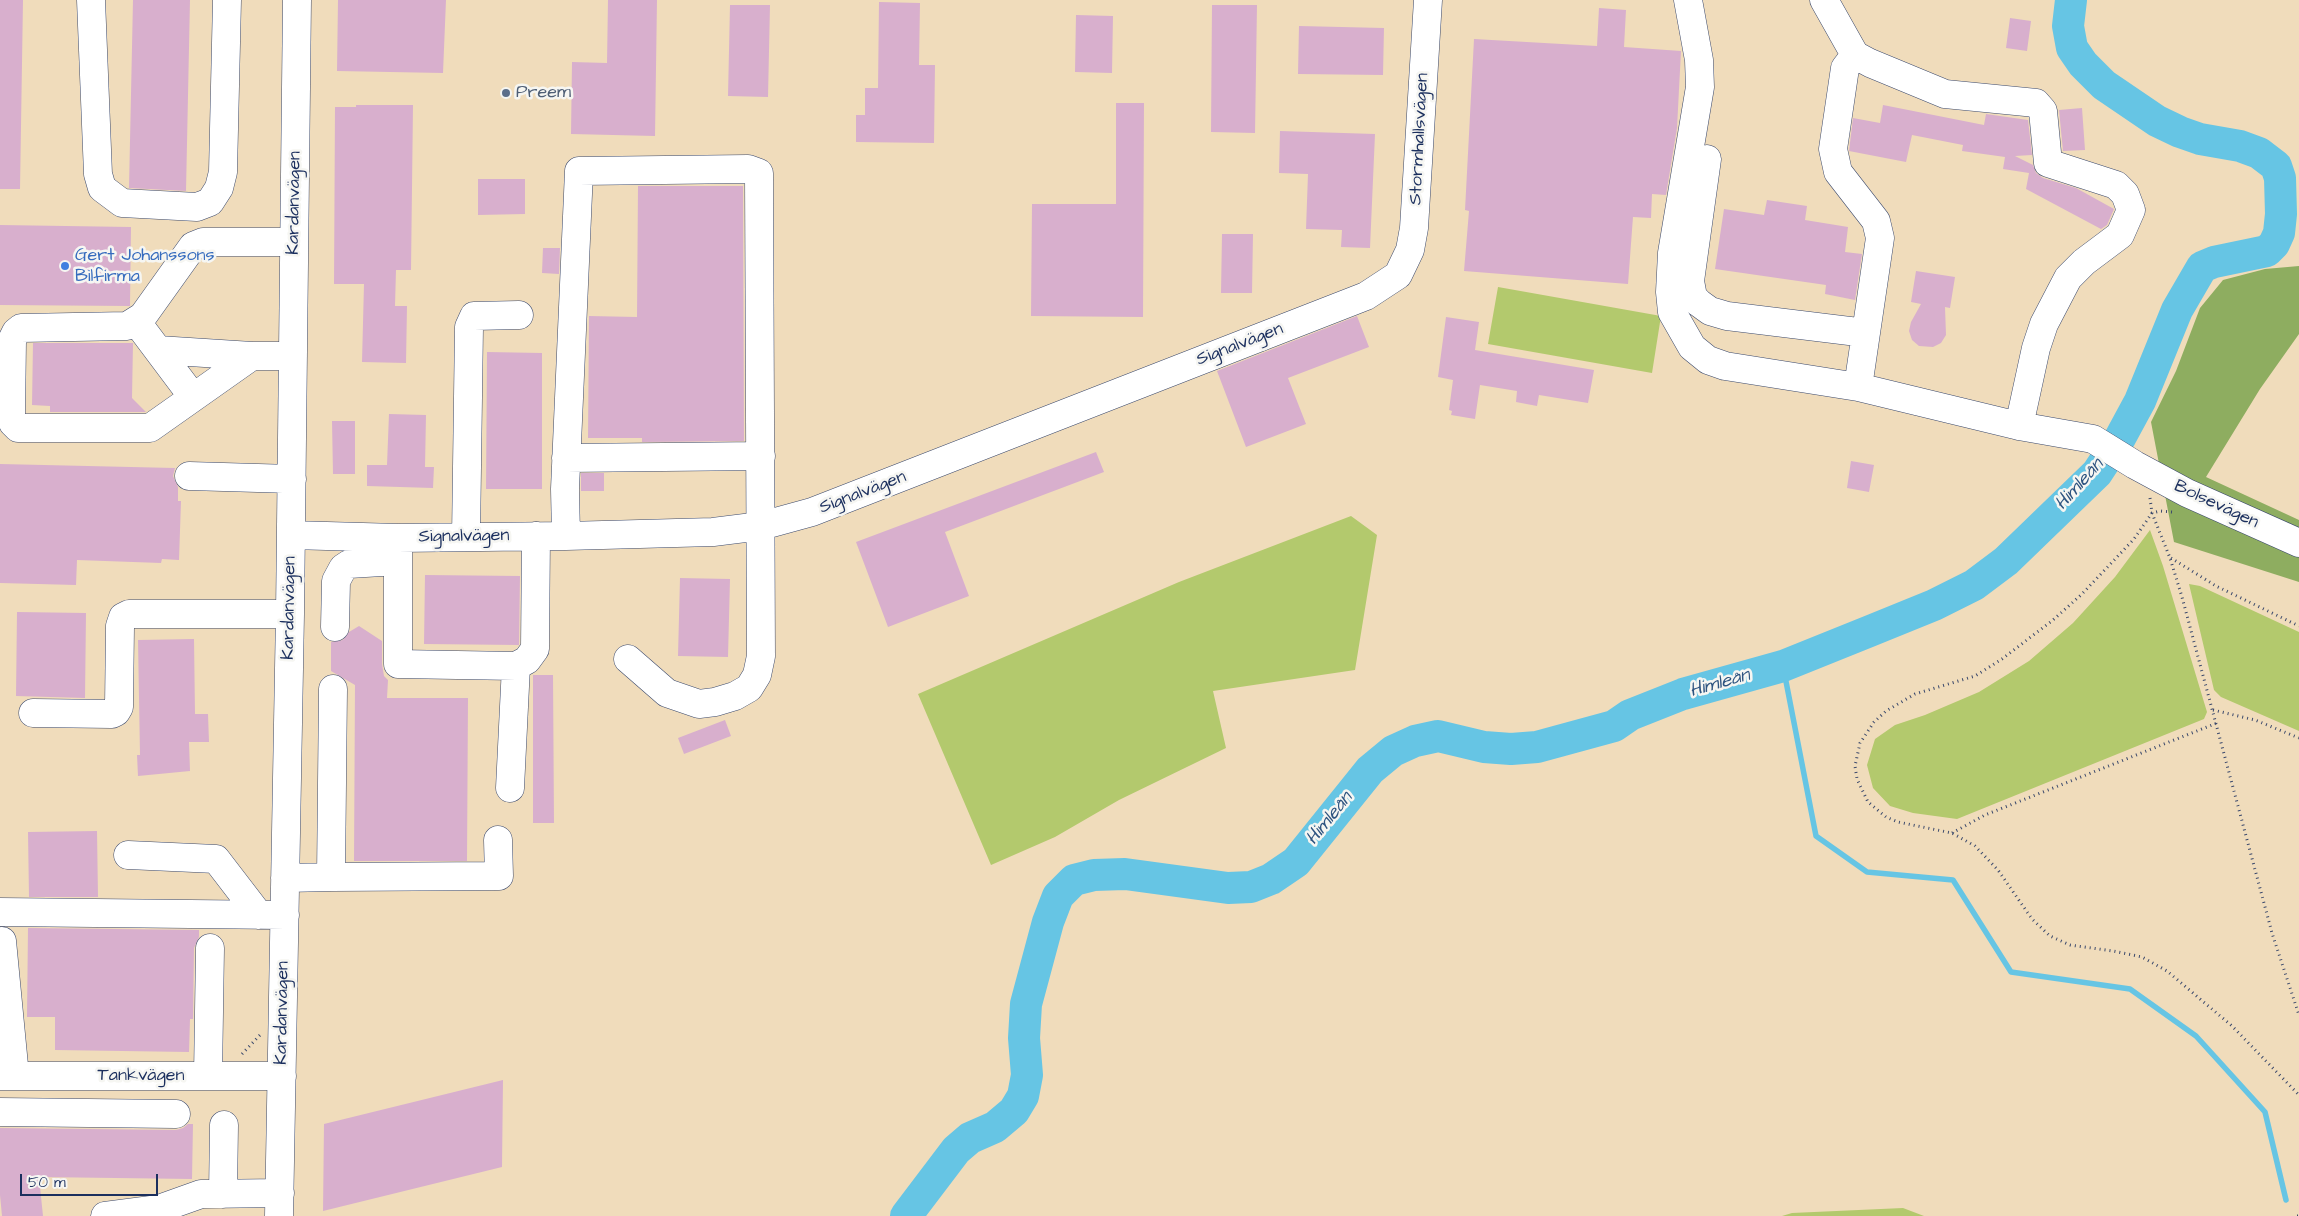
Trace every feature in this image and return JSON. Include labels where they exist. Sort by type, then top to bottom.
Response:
[{"type":"street","points":[[92,0],[98,174],[102,188],[122,203],[197,207],[210,202],[219,188],[223,172],[227,0]]},
{"type":"street","name":"Kardanvägen","points":[[279,1205],[282,1076],[272,915],[285,878],[292,479],[297,0]]},
{"type":"street","name":"Stormhallsvägen","points":[[1398,275],[1404,266],[1410,250],[1414,228],[1428,0]]},
{"type":"street","points":[[1688,0],[1699,60],[1700,87],[1672,253],[1670,292],[1672,312],[1692,347],[1708,360],[1725,366],[1858,387],[2019,426],[2036,348],[2053,306],[2068,278],[2084,262],[2120,235],[2131,210],[2125,194],[2116,185],[2048,163],[2043,111],[2036,103],[1945,94],[1855,55],[1824,0]]},
{"type":"street","points":[[1707,0],[1719,79],[1694,245],[1690,280],[1694,297],[1710,311],[1727,316],[1866,333]]},
{"type":"street","points":[[1855,55],[1845,68],[1833,149],[1838,172],[1876,221],[1880,238],[1858,387]]},
{"type":"street","points":[[566,536],[566,458],[579,171],[748,169],[759,174],[761,656],[757,675],[749,688],[735,696],[715,702],[699,704],[668,693],[628,659]]},
{"type":"street","points":[[252,356],[150,428],[18,428],[13,423],[11,416],[12,340],[8,329],[127,326],[143,316],[193,246],[204,242],[294,242]]},
{"type":"street","name":"Signalvägen","points":[[291,535],[398,550],[466,537],[713,532],[761,526],[812,512],[1348,303],[1383,286],[1398,275]]},
{"type":"street","points":[[466,537],[469,327],[474,316],[519,315]]},
{"type":"street","points":[[136,321],[193,398]]},
{"type":"street","points":[[158,350],[252,356],[293,356]]},
{"type":"street","name":"Bolsevägen","points":[[2019,426],[2093,439],[2141,469],[2187,493],[2299,543]]},
{"type":"street","points":[[566,458],[761,456]]},
{"type":"street","points":[[189,476],[292,479]]},
{"type":"street","points":[[336,627],[336,581],[343,568],[349,564],[398,550],[398,664],[516,666],[527,660],[535,649],[536,536]]},
{"type":"street","points":[[33,713],[112,714],[116,712],[119,707],[120,626],[123,617],[129,614],[290,614]]},
{"type":"street","points":[[510,788],[516,666]]},
{"type":"street","points":[[332,877],[333,689]]},
{"type":"street","points":[[285,878],[498,876],[498,840]]},
{"type":"street","points":[[128,855],[216,859],[272,915]]},
{"type":"street","points":[[0,912],[272,915]]},
{"type":"street","points":[[2,941],[8,1076]]},
{"type":"street","points":[[208,1076],[210,948]]},
{"type":"street","name":"Tankvägen","points":[[8,1076],[282,1076]]},
{"type":"street","points":[[112,1076],[112,1113]]},
{"type":"street","points":[[0,1112],[176,1114]]},
{"type":"street","points":[[223,1194],[224,1125]]},
{"type":"street","points":[[106,1216],[174,1211],[192,1196],[223,1194],[279,1205]]},
{"type":"path","points":[[2141,469],[2152,513],[2170,558],[2217,723],[2272,933],[2299,1016]]},
{"type":"path","points":[[2152,513],[2134,539],[2109,568],[2082,594],[2002,659],[1974,676],[1915,694],[1886,711],[1866,733],[1860,743],[1855,766],[1860,790],[1868,802],[1886,817],[1898,822],[1952,833],[1965,839],[1987,857],[2032,919],[2050,936],[2070,945],[2128,954],[2154,962],[2192,990],[2232,1026],[2299,1095]]},
{"type":"path","points":[[2170,558],[2216,586],[2299,626]]},
{"type":"path","points":[[2213,710],[2255,720],[2299,738]]},
{"type":"path","points":[[1952,833],[1985,816],[2217,723]]},
{"type":"green space","points":[[2299,266],[2299,334],[2260,389],[2206,477],[2299,520],[2299,582],[2174,542],[2151,422],[2176,371],[2200,308],[2223,280],[2265,269]]},
{"type":"green space","points":[[1498,287],[1661,316],[1652,373],[1488,344]]},
{"type":"green space","points":[[1351,516],[1377,535],[1355,670],[1213,691],[1226,748],[1119,800],[1055,837],[991,865],[918,694],[1179,582]]},
{"type":"green space","points":[[2150,530],[2163,566],[2207,712],[2204,719],[1957,819],[1913,813],[1890,806],[1873,788],[1867,765],[1875,739],[1895,725],[1925,715],[1979,692],[2029,661],[2073,623],[2115,577]]},
{"type":"green space","points":[[2189,584],[2200,586],[2299,632],[2299,731],[2221,697],[2214,690]]},
{"type":"green space","points":[[1903,1208],[1924,1216],[1782,1216],[1792,1213]]},
{"type":"building","points":[[0,0],[23,0],[20,189],[0,189]]},
{"type":"building","points":[[133,0],[190,0],[186,191],[129,188]]},
{"type":"building","points":[[338,0],[446,0],[443,73],[337,71]]},
{"type":"building","points":[[608,0],[657,0],[655,136],[571,134],[572,62],[607,63]]},
{"type":"building","points":[[879,2],[920,3],[919,65],[935,65],[934,143],[856,142],[856,115],[865,115],[865,88],[878,88]]},
{"type":"building","points":[[730,5],[770,5],[768,97],[728,96]]},
{"type":"building","points":[[1212,5],[1257,5],[1255,133],[1211,132]]},
{"type":"building","points":[[1599,8],[1626,10],[1624,47],[1681,51],[1677,128],[1666,195],[1652,194],[1651,218],[1633,217],[1628,284],[1464,271],[1469,211],[1465,210],[1474,39],[1597,46]]},
{"type":"building","points":[[1076,15],[1113,16],[1112,73],[1075,72]]},
{"type":"building","points":[[2010,18],[2031,21],[2027,51],[2006,48]]},
{"type":"building","points":[[1299,26],[1384,28],[1383,75],[1298,74]]},
{"type":"building","points":[[1116,103],[1144,103],[1143,317],[1031,316],[1032,204],[1116,204]]},
{"type":"building","points":[[356,105],[413,105],[411,270],[396,270],[395,306],[407,306],[406,363],[362,362],[364,284],[334,284],[335,107],[356,107]]},
{"type":"building","points":[[1883,105],[1984,125],[1986,114],[2028,120],[2032,155],[2015,156],[2033,165],[2036,173],[2043,178],[2076,188],[2114,209],[2107,225],[2101,229],[2026,189],[2029,173],[2003,169],[2005,157],[1962,151],[1963,145],[1912,135],[1906,162],[1849,151],[1853,118],[1880,123]]},
{"type":"building","points":[[2082,108],[2085,150],[2063,151],[2059,110]]},
{"type":"building","points":[[1280,131],[1375,134],[1370,248],[1341,247],[1342,230],[1306,229],[1308,174],[1279,173]]},
{"type":"building","points":[[478,179],[525,179],[525,214],[478,215]]},
{"type":"building","points":[[638,186],[743,186],[744,441],[642,442],[642,438],[588,438],[589,316],[637,317]]},
{"type":"building","points":[[1767,200],[1807,206],[1805,220],[1848,227],[1845,252],[1862,254],[1855,300],[1825,294],[1826,285],[1715,269],[1724,209],[1764,215]]},
{"type":"building","name":"Gert Johanssons Bilfirma","points":[[0,225],[131,227],[130,306],[0,305]]},
{"type":"building","points":[[1222,234],[1253,234],[1252,293],[1221,293]]},
{"type":"building","points":[[543,248],[560,248],[559,274],[542,273]]},
{"type":"building","points":[[1916,271],[1955,277],[1950,308],[1945,307],[1946,335],[1941,343],[1933,347],[1919,346],[1912,340],[1909,331],[1911,322],[1921,304],[1911,302]]},
{"type":"building","points":[[1357,316],[1369,347],[1288,378],[1306,424],[1246,447],[1217,371]]},
{"type":"building","points":[[1446,317],[1479,322],[1475,350],[1594,370],[1588,403],[1539,395],[1537,406],[1516,402],[1517,391],[1480,385],[1475,419],[1451,415],[1452,411],[1449,410],[1453,380],[1438,377]]},
{"type":"building","points":[[33,343],[133,343],[132,398],[146,412],[50,412],[50,406],[32,405]]},
{"type":"building","points":[[487,352],[542,353],[542,489],[486,489]]},
{"type":"building","points":[[389,414],[426,415],[425,467],[434,467],[433,488],[367,486],[367,465],[387,465]]},
{"type":"building","points":[[332,421],[355,421],[355,474],[333,474]]},
{"type":"building","points":[[1096,452],[1104,472],[945,532],[969,596],[888,627],[856,542]]},
{"type":"building","points":[[1851,461],[1874,465],[1869,492],[1847,488]]},
{"type":"building","points":[[0,464],[175,468],[173,476],[178,487],[178,501],[181,501],[179,560],[162,559],[161,563],[77,560],[76,585],[0,583]]},
{"type":"building","points":[[581,473],[604,473],[604,491],[581,491]]},
{"type":"building","points":[[425,575],[520,576],[519,645],[424,644]]},
{"type":"building","points":[[680,578],[730,579],[728,657],[678,656]]},
{"type":"building","points":[[17,612],[86,613],[85,698],[16,696]]},
{"type":"building","points":[[359,626],[382,641],[382,664],[384,676],[388,680],[387,698],[468,698],[467,861],[354,861],[355,685],[331,671],[331,642],[343,640],[349,632]]},
{"type":"building","points":[[194,639],[195,714],[208,714],[209,742],[189,742],[190,771],[138,776],[137,755],[140,755],[138,640]]},
{"type":"building","points":[[533,675],[553,675],[554,823],[533,823]]},
{"type":"building","points":[[725,720],[731,736],[684,754],[678,738]]},
{"type":"building","points":[[97,831],[98,897],[29,897],[28,832]]},
{"type":"building","points":[[28,928],[199,930],[199,937],[194,948],[193,1019],[190,1019],[189,1052],[55,1050],[55,1017],[27,1017]]},
{"type":"building","points":[[503,1080],[502,1167],[323,1211],[324,1124]]},
{"type":"building","points":[[188,1124],[193,1124],[192,1179],[39,1177],[43,1216],[2,1216],[0,1195],[0,1128],[176,1130]]},
{"type":"waterway","name":"Himleån","points":[[906,1216],[956,1150],[970,1138],[995,1127],[1014,1111],[1023,1096],[1027,1075],[1024,1038],[1026,1004],[1048,922],[1058,896],[1074,880],[1094,875],[1125,874],[1228,888],[1251,887],[1271,879],[1296,862],[1370,770],[1393,751],[1415,741],[1438,736],[1484,747],[1511,749],[1537,747],[1614,726],[1630,715],[1683,694],[1783,666],[1934,605],[1974,585],[2006,561],[2097,473],[2120,438],[2140,401],[2177,310],[2202,267],[2214,262],[2267,251],[2274,244],[2279,233],[2281,214],[2280,178],[2276,166],[2259,153],[2240,146],[2200,139],[2180,132],[2157,121],[2104,85],[2083,64],[2072,48],[2068,26],[2071,0]]},
{"type":"waterway","points":[[1783,666],[1816,836],[1867,872],[1953,880],[2011,972],[2130,989],[2196,1036],[2265,1112],[2286,1200]]},
{"type":"place","name":"Preem","points":[[506,93]]},
{"type":"place","name":"Gert Johanssons Bilfirma","points":[[65,266]]}]
